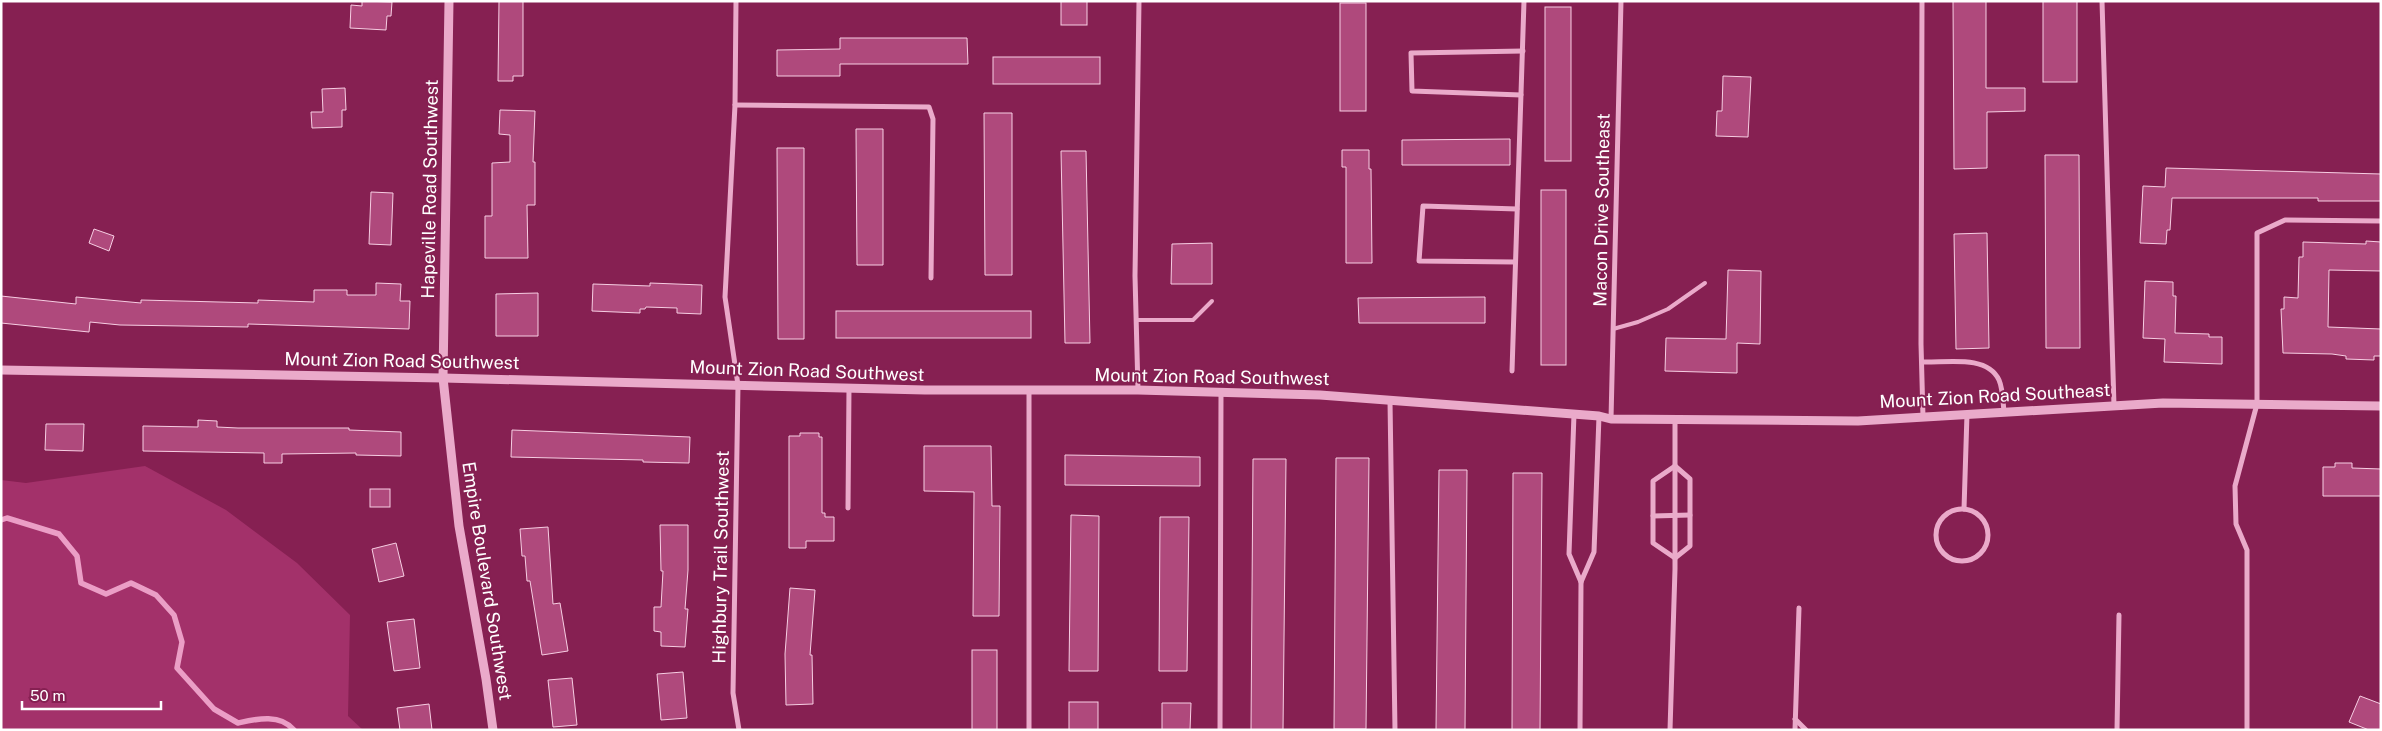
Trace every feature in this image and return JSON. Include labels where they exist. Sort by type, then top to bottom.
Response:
[{"type":"street","name":"Hapeville Road Southwest","points":[[443,378],[449,1]]},
{"type":"street","name":"Highbury Trail Southwest","points":[[736,1],[735,105],[725,298],[738,385],[733,693],[739,730]]},
{"type":"street","points":[[1138,390],[1134,276],[1139,1]]},
{"type":"street","points":[[1512,371],[1524,1]]},
{"type":"street","name":"Macon Drive Southeast","points":[[1611,419],[1621,1]]},
{"type":"street","points":[[1922,1],[1923,417]]},
{"type":"street","points":[[2102,1],[2114,406]]},
{"type":"street","points":[[1521,95],[1412,92],[1411,53],[1523,51]]},
{"type":"street","points":[[735,105],[929,107],[933,119],[932,278]]},
{"type":"street","points":[[1516,262],[1419,261],[1423,206],[1517,209]]},
{"type":"street","points":[[2247,730],[2247,550],[2236,524],[2235,486],[2257,404],[2257,233],[2285,220],[2381,221]]},
{"type":"street","points":[[1922,362],[1970,362],[1990,369],[2000,381],[2004,412]]},
{"type":"street","name":"Mount Zion Road Southwest","points":[[1,370],[1029,392],[1138,390],[1221,394],[1320,395],[1599,416],[1611,419]]},
{"type":"street","name":"Empire Boulevard Southwest","points":[[443,378],[458,526],[486,679],[493,730]]},
{"type":"street","points":[[848,508],[849,388]]},
{"type":"street","points":[[1029,392],[1029,730]]},
{"type":"street","points":[[1220,730],[1221,394]]},
{"type":"street","points":[[1390,400],[1395,730]]},
{"type":"street","name":"Mount Zion Road Southeast","points":[[1611,419],[1858,421],[2163,403],[2381,406]]},
{"type":"street","points":[[1574,414],[1569,554],[1581,582]]},
{"type":"street","points":[[1964,509],[1967,414]]},
{"type":"street","points":[[1580,730],[1581,582],[1594,552],[1599,416]]},
{"type":"street","points":[[1670,730],[1675,558],[1675,419]]},
{"type":"street","points":[[1675,466],[1690,479],[1690,546],[1675,558]]},
{"type":"street","points":[[1675,466],[1653,480],[1653,543],[1675,558]]},
{"type":"street","points":[[1964,509],[1980,516],[1988,531],[1988,540],[1978,555],[1962,561],[1946,555],[1936,542],[1936,534],[1937,525],[1948,512],[1964,509]]},
{"type":"street","points":[[1653,516],[1690,516]]},
{"type":"street","points":[[1795,730],[1799,608]]},
{"type":"street","points":[[2117,730],[2119,616]]},
{"type":"street","points":[[1795,719],[1806,730]]},
{"type":"lane","points":[[1613,329],[1638,322],[1668,309],[1705,283]]},
{"type":"lane","points":[[1137,320],[1193,320],[1212,300]]},
{"type":"shaded area","points":[[145,466],[226,510],[297,563],[350,615],[348,716],[363,730],[1,730],[1,480],[26,483]]},
{"type":"building","points":[[362,1],[392,2],[391,16],[387,16],[386,30],[350,28],[351,5],[362,6]]},
{"type":"building","points":[[499,1],[523,1],[523,76],[513,76],[513,81],[498,81]]},
{"type":"building","points":[[1061,1],[1087,1],[1087,25],[1061,25]]},
{"type":"building","points":[[1953,1],[1986,1],[1986,88],[2025,88],[2025,111],[1987,112],[1987,168],[1954,169]]},
{"type":"building","points":[[2043,1],[2077,1],[2077,82],[2043,82]]},
{"type":"building","points":[[1340,3],[1366,3],[1366,111],[1340,111]]},
{"type":"building","points":[[1545,7],[1571,7],[1571,161],[1545,161]]},
{"type":"building","points":[[840,38],[967,38],[968,64],[840,64],[840,76],[777,76],[777,50],[840,49]]},
{"type":"building","points":[[993,57],[1100,57],[1100,84],[993,84]]},
{"type":"building","points":[[1723,76],[1751,77],[1748,137],[1716,136],[1717,111],[1722,111]]},
{"type":"building","points":[[345,88],[346,110],[342,110],[342,127],[312,128],[311,112],[323,112],[322,89]]},
{"type":"building","points":[[500,110],[535,111],[533,162],[535,162],[535,205],[527,205],[528,258],[485,258],[485,216],[492,216],[492,163],[510,162],[510,135],[499,134]]},
{"type":"building","points":[[984,113],[1012,113],[1012,275],[985,275]]},
{"type":"building","points":[[856,129],[883,129],[883,265],[857,265]]},
{"type":"building","points":[[1510,139],[1510,165],[1402,165],[1402,140]]},
{"type":"building","points":[[777,148],[804,148],[804,339],[778,339]]},
{"type":"building","points":[[1342,150],[1369,150],[1372,263],[1346,263],[1346,167],[1342,167]]},
{"type":"building","points":[[1061,151],[1086,151],[1090,343],[1065,343]]},
{"type":"building","points":[[2045,155],[2079,155],[2080,348],[2046,348]]},
{"type":"building","points":[[2166,168],[2381,174],[2381,201],[2318,201],[2318,198],[2172,198],[2170,230],[2167,230],[2166,244],[2140,243],[2143,186],[2165,187]]},
{"type":"building","points":[[1541,190],[1566,190],[1566,365],[1541,365]]},
{"type":"building","points":[[371,192],[393,193],[391,245],[369,244]]},
{"type":"building","points":[[94,229],[114,236],[109,251],[89,243]]},
{"type":"building","points":[[1987,233],[1989,348],[1956,349],[1954,234]]},
{"type":"building","points":[[2366,241],[2381,242],[2381,271],[2329,270],[2328,327],[2381,329],[2381,356],[2374,356],[2374,360],[2346,359],[2346,356],[2332,354],[2283,353],[2281,309],[2284,309],[2284,297],[2298,298],[2299,257],[2303,257],[2303,242],[2366,244]]},
{"type":"building","points":[[1212,243],[1212,284],[1171,284],[1172,244]]},
{"type":"building","points":[[1728,270],[1761,271],[1760,344],[1737,343],[1737,373],[1665,371],[1666,338],[1726,339]]},
{"type":"building","points":[[2145,281],[2173,282],[2173,296],[2176,296],[2175,333],[2209,334],[2209,337],[2222,337],[2222,364],[2164,362],[2165,339],[2143,338]]},
{"type":"building","points":[[376,283],[401,284],[400,301],[410,301],[409,329],[248,324],[248,327],[120,325],[90,322],[89,332],[1,323],[1,296],[76,304],[76,297],[141,303],[141,300],[258,303],[258,300],[314,302],[314,290],[347,290],[347,295],[376,295]]},
{"type":"building","points":[[650,283],[702,285],[701,314],[677,313],[677,308],[646,307],[645,309],[640,309],[640,313],[592,311],[593,284],[650,286]]},
{"type":"building","points":[[538,293],[538,336],[496,336],[496,294]]},
{"type":"building","points":[[1485,297],[1485,323],[1359,323],[1358,298]]},
{"type":"building","points":[[836,311],[1031,311],[1031,338],[836,338]]},
{"type":"building","points":[[198,420],[217,421],[217,427],[349,428],[349,430],[401,432],[401,456],[356,455],[356,453],[282,454],[282,463],[264,463],[264,453],[143,451],[143,426],[198,427]]},
{"type":"building","points":[[46,424],[84,424],[83,451],[45,450]]},
{"type":"building","points":[[512,430],[690,437],[689,463],[511,457]]},
{"type":"building","points":[[800,433],[819,433],[819,437],[822,437],[822,513],[825,513],[825,517],[834,517],[834,541],[806,541],[806,548],[789,548],[789,436],[800,436]]},
{"type":"building","points":[[924,446],[991,446],[992,506],[1000,506],[999,616],[973,616],[974,492],[924,491]]},
{"type":"building","points":[[1065,455],[1200,457],[1200,486],[1065,485]]},
{"type":"building","points":[[1336,458],[1369,458],[1366,729],[1334,729]]},
{"type":"building","points":[[1253,459],[1286,459],[1283,730],[1251,730]]},
{"type":"building","points":[[2335,463],[2352,463],[2352,468],[2381,469],[2381,496],[2323,496],[2323,467],[2335,467]]},
{"type":"building","points":[[1439,470],[1467,470],[1465,730],[1436,730]]},
{"type":"building","points":[[1513,473],[1542,473],[1540,730],[1512,730]]},
{"type":"building","points":[[370,489],[390,489],[390,507],[370,507]]},
{"type":"building","points":[[1071,515],[1099,516],[1098,671],[1069,671]]},
{"type":"building","points":[[1160,517],[1189,517],[1187,671],[1159,671]]},
{"type":"building","points":[[660,525],[688,525],[688,570],[685,609],[688,609],[685,647],[661,646],[661,632],[654,631],[654,607],[661,607],[663,571],[661,571]]},
{"type":"building","points":[[548,527],[553,604],[560,603],[568,651],[542,655],[530,581],[527,581],[525,556],[522,556],[520,529]]},
{"type":"building","points":[[396,543],[404,576],[379,582],[372,549]]},
{"type":"building","points":[[790,588],[815,590],[810,655],[812,655],[813,704],[786,705],[785,654]]},
{"type":"building","points":[[414,619],[420,668],[394,671],[387,622]]},
{"type":"building","points":[[972,650],[997,650],[997,730],[972,730]]},
{"type":"building","points":[[683,672],[687,718],[661,720],[657,674]]},
{"type":"building","points":[[572,678],[577,725],[553,727],[548,680]]},
{"type":"building","points":[[2360,696],[2381,704],[2381,730],[2369,730],[2349,722]]},
{"type":"building","points":[[1069,702],[1098,702],[1098,730],[1069,730]]},
{"type":"building","points":[[1162,703],[1191,703],[1190,730],[1162,730]]},
{"type":"building","points":[[429,704],[432,730],[400,730],[397,708]]},
{"type":"waterway","points":[[1,520],[7,518],[59,534],[77,556],[81,583],[106,594],[131,583],[156,595],[174,615],[182,642],[177,668],[214,709],[238,723],[260,719],[275,719],[282,721],[294,730]]}]
